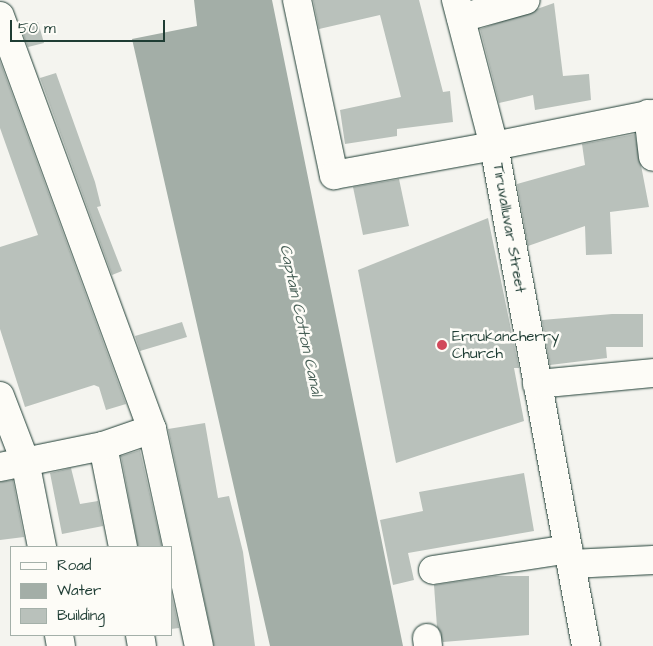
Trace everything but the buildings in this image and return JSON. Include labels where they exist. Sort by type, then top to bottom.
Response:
[{"type":"street","name":"Tiruvalluvar Street","points":[[297,0],[334,175],[494,146],[586,646]]},
{"type":"street","points":[[526,0],[458,9],[494,146],[651,114],[653,157]]},
{"type":"street","points":[[0,16],[152,429],[200,646]]},
{"type":"street","points":[[537,384],[653,373]]},
{"type":"street","points":[[0,396],[12,464],[42,546]]},
{"type":"street","points":[[12,464],[103,446],[152,429]]},
{"type":"street","points":[[103,446],[123,546]]},
{"type":"street","points":[[433,570],[569,556],[653,560]]},
{"type":"water","name":"Captain Cotton Canal","points":[[194,0],[272,0],[403,646],[270,646],[132,39],[197,26]]},
{"type":"place","name":"Errukancherry Church","points":[[442,345]]}]
